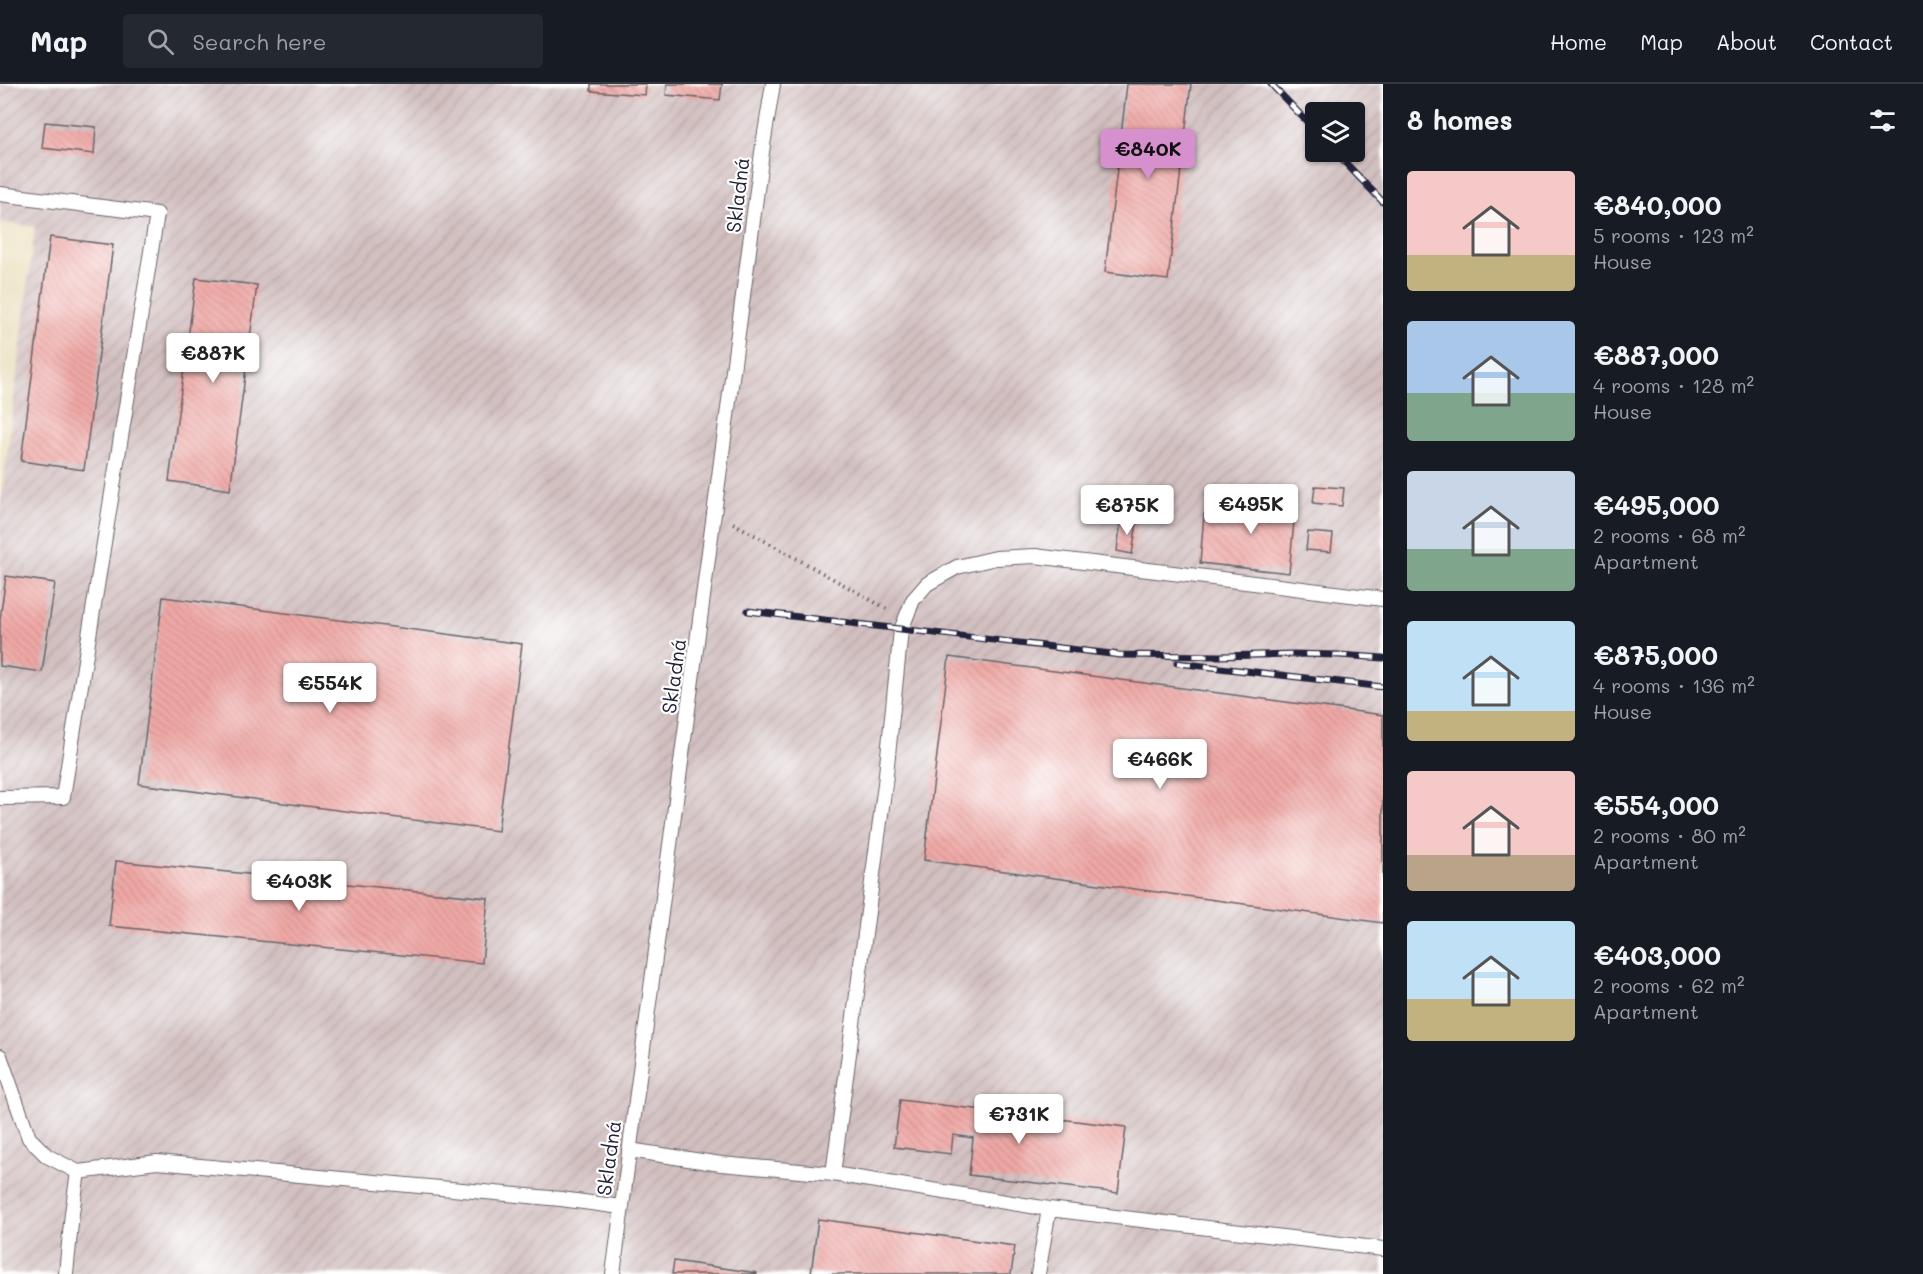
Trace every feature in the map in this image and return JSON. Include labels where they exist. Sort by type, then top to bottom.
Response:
[{"type":"lane","name":"Skladná","points":[[613,1274],[773,84]]},
{"type":"lane","points":[[0,194],[157,214],[63,797],[0,798]]},
{"type":"lane","points":[[833,1174],[885,784],[901,630],[913,600],[927,584],[957,567],[996,558],[1035,556],[1383,599]]},
{"type":"lane","points":[[0,1056],[29,1138],[47,1156],[78,1172],[157,1162],[561,1199],[621,1207]]},
{"type":"lane","points":[[629,1150],[721,1164],[833,1174],[1049,1209],[1383,1249]]},
{"type":"lane","points":[[66,1274],[78,1172]]},
{"type":"lane","points":[[1038,1274],[1049,1209]]},
{"type":"path","points":[[714,516],[732,522],[905,619]]},
{"type":"shaded area","points":[[0,84],[1383,84],[1383,1274],[0,1274],[0,512],[35,227],[0,222]]},
{"type":"building","points":[[591,84],[646,84],[645,95],[591,91]]},
{"type":"building","points":[[667,84],[722,84],[720,100],[666,95]]},
{"type":"building","points":[[1127,84],[1191,84],[1168,280],[1105,272]]},
{"type":"building","points":[[45,122],[96,127],[94,154],[42,148]]},
{"type":"building","points":[[50,237],[113,245],[84,470],[21,461]]},
{"type":"building","points":[[196,278],[257,285],[230,490],[169,481]]},
{"type":"building","points":[[1315,486],[1344,488],[1342,506],[1313,503]]},
{"type":"building","points":[[1297,491],[1289,573],[1200,563],[1204,514]]},
{"type":"building","points":[[1121,519],[1137,522],[1132,554],[1117,551]]},
{"type":"building","points":[[1308,532],[1333,534],[1331,552],[1306,550]]},
{"type":"building","points":[[6,576],[55,583],[42,672],[0,666],[0,619]]},
{"type":"building","points":[[163,597],[522,644],[498,831],[139,784]]},
{"type":"building","points":[[949,657],[1383,715],[1383,923],[924,860]]},
{"type":"building","points":[[116,861],[488,898],[482,963],[109,926]]},
{"type":"building","points":[[900,1100],[1126,1127],[1118,1193],[969,1175],[973,1138],[953,1135],[951,1154],[894,1147]]},
{"type":"building","points":[[818,1219],[1015,1246],[1011,1274],[811,1274]]},
{"type":"building","points":[[674,1261],[757,1273],[757,1274],[672,1274]]},
{"type":"railway","points":[[1271,84],[1305,120]]},
{"type":"railway","points":[[1345,162],[1383,202]]},
{"type":"railway","points":[[748,611],[1120,655],[1293,654],[1383,658]]},
{"type":"railway","points":[[1177,663],[1383,687]]}]
